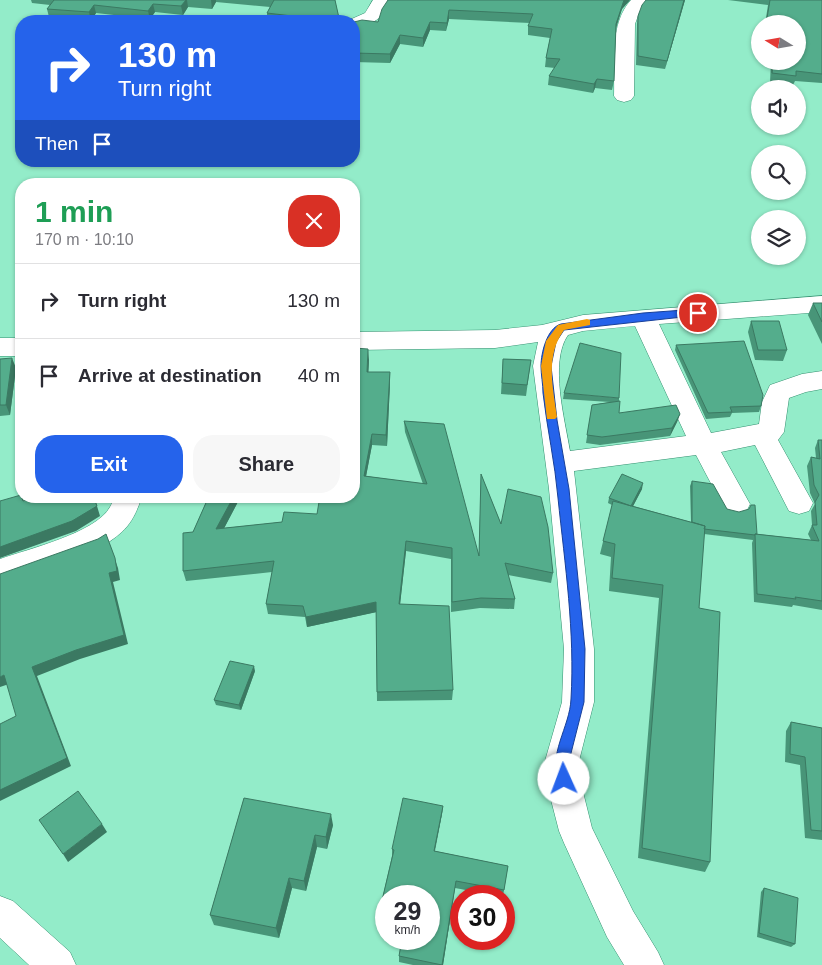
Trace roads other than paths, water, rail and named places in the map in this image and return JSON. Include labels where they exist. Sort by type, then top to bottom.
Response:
[{"type":"street","points":[[360,22],[370,18],[377,12],[382,0]]},
{"type":"street","points":[[624,96],[626,24],[631,11],[641,0]]},
{"type":"street","points":[[360,341],[495,339],[542,333],[561,327],[643,317],[822,304]]},
{"type":"street","points":[[643,317],[703,443],[736,504]]},
{"type":"street","points":[[561,327],[551,341],[546,366],[552,420],[560,463],[579,649],[578,702],[562,761],[567,796],[576,831],[620,924],[645,965]]},
{"type":"street","points":[[0,347],[15,348]]},
{"type":"street","points":[[560,463],[771,432],[774,423],[773,404],[779,392],[802,383],[822,380]]},
{"type":"street","points":[[762,434],[799,503]]},
{"type":"street","points":[[0,571],[92,539],[122,514],[126,503]]},
{"type":"street","points":[[0,914],[57,965]]}]
